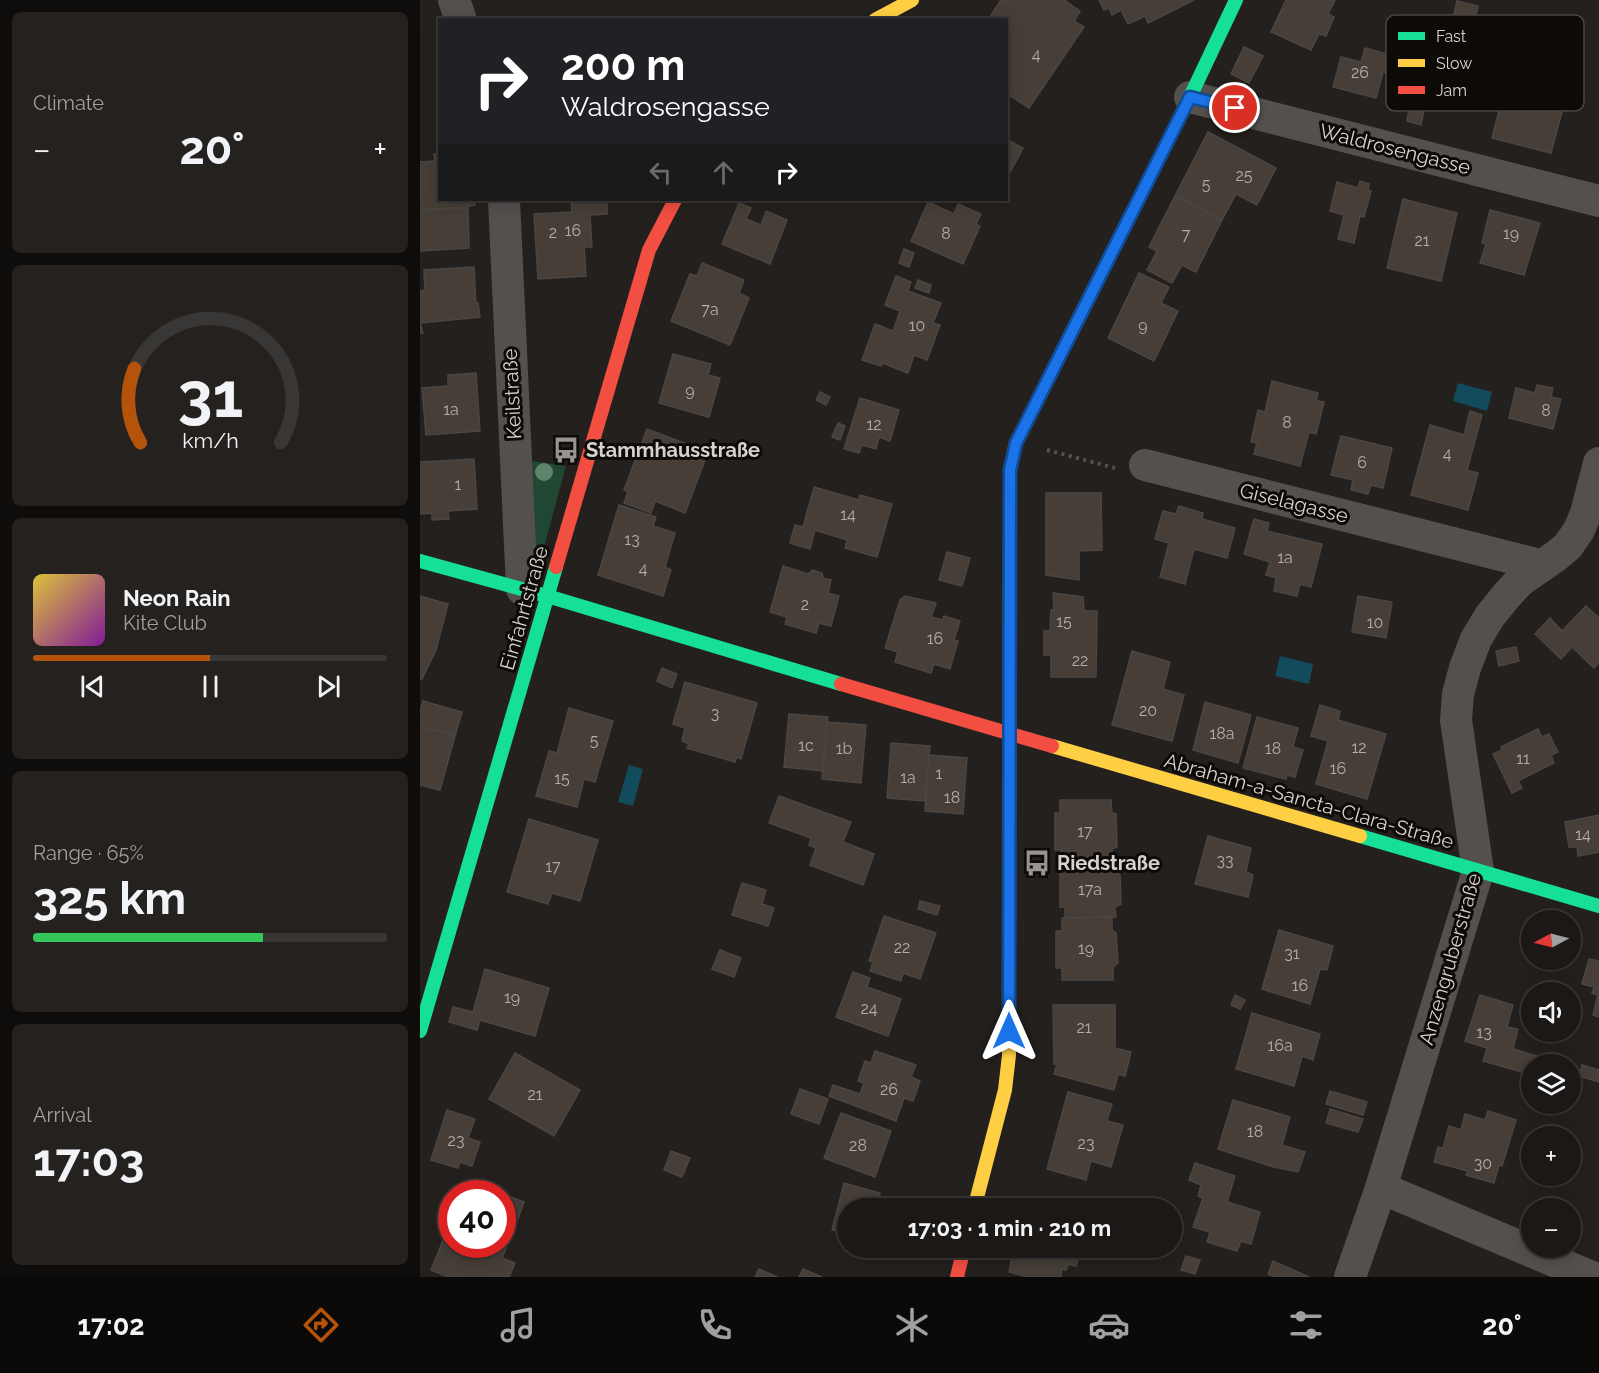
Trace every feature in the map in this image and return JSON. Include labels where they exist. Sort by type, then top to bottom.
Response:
[{"type":"street","points":[[454,0],[460,18]]},
{"type":"street","points":[[879,18],[912,0]]},
{"type":"street","points":[[977,1198],[1005,1090],[1009,1055],[1010,470],[1016,443],[1190,97],[1236,0]]},
{"type":"street","name":"Waldrosengasse","points":[[1190,97],[1599,201]]},
{"type":"street","name":"Keilstraße","points":[[504,201],[535,592]]},
{"type":"street","name":"Einfahrtstraße","points":[[420,1031],[535,592],[649,250],[674,201]]},
{"type":"street","name":"Anzengruberstraße","points":[[1350,1277],[1381,1188],[1478,871],[1456,720],[1458,694],[1468,658],[1490,616],[1520,581],[1568,546],[1579,530],[1586,513],[1599,463]]},
{"type":"street","name":"Giselagasse","points":[[1145,465],[1540,565]]},
{"type":"street","points":[[420,561],[535,592],[1009,734]]},
{"type":"street","name":"Abraham-a-Sancta-Clara-Straße","points":[[1009,734],[1599,906]]},
{"type":"street","points":[[1381,1188],[1592,1277]]},
{"type":"street","points":[[957,1277],[962,1258]]},
{"type":"path","points":[[1049,450],[1125,471],[1145,465]]},
{"type":"green space","points":[[526,460],[566,466],[544,547],[537,548],[530,544]]},
{"type":"water","points":[[1458,383],[1492,392],[1487,411],[1453,401]]},
{"type":"water","points":[[1280,656],[1313,664],[1309,684],[1275,676]]},
{"type":"water","points":[[629,765],[643,769],[633,806],[618,802]]},
{"type":"building","points":[[1001,0],[1014,2],[1016,0],[1064,0],[1080,11],[1074,21],[1084,27],[1029,108],[1008,94],[1008,18],[989,18]]},
{"type":"building","points":[[1099,0],[1194,0],[1148,23],[1145,16],[1128,24],[1121,10],[1112,15],[1109,8],[1104,10]]},
{"type":"building","points":[[1286,0],[1335,0],[1328,14],[1334,17],[1326,36],[1319,34],[1311,50],[1271,32]]},
{"type":"building","points":[[1457,1],[1478,6],[1476,15],[1454,15]]},
{"type":"building","points":[[1244,47],[1263,56],[1249,83],[1231,74]]},
{"type":"building","points":[[1365,48],[1386,54],[1386,72],[1383,72],[1376,98],[1333,87],[1341,57],[1361,62]]},
{"type":"building","points":[[1409,111],[1424,111],[1421,125],[1407,121]]},
{"type":"building","points":[[1499,111],[1562,111],[1551,153],[1492,138]]},
{"type":"building","points":[[1208,132],[1276,168],[1257,205],[1236,194],[1222,220],[1175,196]]},
{"type":"building","points":[[1008,140],[1023,148],[1008,176]]},
{"type":"building","points":[[434,154],[438,154],[438,201],[474,201],[475,205],[420,210],[420,162],[435,161]]},
{"type":"building","points":[[1360,181],[1369,184],[1368,190],[1371,191],[1364,217],[1360,216],[1354,243],[1338,239],[1344,215],[1330,211],[1337,182],[1358,188]]},
{"type":"building","points":[[1175,196],[1222,220],[1196,272],[1182,265],[1172,283],[1147,270],[1157,251],[1149,247]]},
{"type":"building","points":[[1403,199],[1457,213],[1441,281],[1387,268]]},
{"type":"building","points":[[607,201],[607,214],[590,215],[592,247],[584,247],[586,276],[538,279],[534,214],[572,212],[571,202]]},
{"type":"building","points":[[928,202],[954,214],[958,204],[981,214],[976,224],[980,226],[963,264],[911,241]]},
{"type":"building","points":[[739,203],[751,208],[746,219],[761,225],[766,211],[787,220],[770,264],[722,244]]},
{"type":"building","points":[[468,208],[469,248],[420,251],[420,210]]},
{"type":"building","points":[[1490,210],[1540,223],[1524,275],[1480,263],[1486,244],[1482,243]]},
{"type":"building","points":[[904,249],[914,253],[909,267],[899,263]]},
{"type":"building","points":[[702,263],[744,280],[739,293],[749,298],[730,345],[671,321],[690,274],[697,276]]},
{"type":"building","points":[[474,267],[476,304],[478,303],[480,317],[420,323],[420,291],[425,290],[424,270]]},
{"type":"building","points":[[1139,273],[1169,287],[1161,303],[1178,311],[1154,361],[1108,338]]},
{"type":"building","points":[[896,276],[911,282],[908,291],[941,303],[933,323],[940,325],[927,360],[914,355],[908,373],[882,363],[881,366],[862,360],[875,324],[893,331],[900,311],[885,305]]},
{"type":"building","points":[[918,280],[931,285],[929,293],[915,288]]},
{"type":"building","points":[[673,354],[711,364],[708,375],[720,378],[709,417],[659,403]]},
{"type":"building","points":[[476,373],[480,431],[426,435],[422,388],[448,386],[448,375]]},
{"type":"building","points":[[1272,381],[1318,393],[1316,401],[1324,402],[1316,434],[1309,432],[1300,466],[1254,454],[1257,443],[1251,442],[1258,410],[1265,412]]},
{"type":"building","points":[[1537,385],[1553,388],[1551,397],[1561,399],[1553,429],[1509,418],[1516,388],[1535,393]]},
{"type":"building","points":[[820,392],[830,397],[826,405],[816,400]]},
{"type":"building","points":[[860,398],[899,410],[890,441],[879,437],[876,449],[862,445],[859,453],[844,449]]},
{"type":"building","points":[[1470,411],[1482,415],[1467,470],[1478,473],[1468,510],[1411,495],[1430,425],[1464,435]]},
{"type":"building","points":[[838,423],[845,426],[840,440],[832,437]]},
{"type":"building","points":[[647,429],[708,452],[685,513],[655,501],[651,513],[624,503],[628,492],[624,490]]},
{"type":"building","points":[[1341,436],[1392,448],[1383,488],[1371,485],[1368,494],[1351,490],[1353,480],[1331,475]]},
{"type":"building","points":[[474,459],[477,509],[448,511],[449,519],[432,520],[432,513],[420,514],[420,462]]},
{"type":"building","points":[[814,487],[859,500],[860,495],[892,504],[877,557],[845,548],[847,540],[815,530],[810,549],[790,543],[795,525],[803,527]]},
{"type":"building","points":[[1046,493],[1101,493],[1102,550],[1079,551],[1079,580],[1046,575]]},
{"type":"building","points":[[619,505],[656,517],[653,526],[675,533],[665,567],[671,570],[663,596],[598,575]]},
{"type":"building","points":[[1179,506],[1203,513],[1202,519],[1235,528],[1227,558],[1194,549],[1185,584],[1160,577],[1169,543],[1155,539],[1163,511],[1176,514]]},
{"type":"building","points":[[1254,519],[1269,523],[1267,531],[1322,544],[1311,587],[1300,584],[1297,596],[1274,591],[1276,578],[1266,575],[1270,562],[1244,554]]},
{"type":"building","points":[[947,552],[970,558],[962,586],[939,580]]},
{"type":"building","points":[[783,566],[808,574],[813,570],[822,573],[823,578],[831,580],[828,593],[839,596],[831,626],[819,623],[816,633],[785,624],[787,617],[770,612]]},
{"type":"building","points":[[1053,593],[1083,597],[1084,611],[1097,611],[1096,677],[1051,677],[1051,655],[1044,655],[1044,631],[1050,631],[1051,610],[1054,610]]},
{"type":"building","points":[[420,596],[448,604],[436,650],[422,679],[420,679]]},
{"type":"building","points":[[905,596],[936,603],[931,617],[943,620],[944,616],[960,621],[954,640],[958,641],[950,669],[934,664],[931,673],[895,662],[898,652],[885,648],[900,600]]},
{"type":"building","points":[[1358,596],[1392,602],[1386,638],[1352,632]]},
{"type":"building","points":[[1586,606],[1599,618],[1599,663],[1594,668],[1572,647],[1561,659],[1535,634],[1550,618],[1562,631]]},
{"type":"building","points":[[1516,647],[1519,661],[1499,666],[1496,651]]},
{"type":"building","points":[[1132,651],[1170,662],[1163,689],[1184,695],[1172,741],[1112,725]]},
{"type":"building","points":[[662,668],[677,674],[672,688],[657,681]]},
{"type":"building","points":[[685,682],[757,703],[741,759],[737,757],[735,762],[687,748],[689,744],[682,741],[685,728],[673,724]]},
{"type":"building","points":[[423,701],[462,712],[455,736],[420,726]]},
{"type":"building","points":[[1205,702],[1251,715],[1238,763],[1193,750]]},
{"type":"building","points":[[1320,705],[1340,711],[1338,720],[1386,734],[1367,799],[1316,784],[1328,741],[1311,736]]},
{"type":"building","points":[[569,708],[613,721],[595,782],[584,779],[577,807],[536,796],[549,751],[557,753]]},
{"type":"building","points":[[789,714],[828,717],[823,771],[784,767]]},
{"type":"building","points":[[1257,717],[1298,728],[1293,747],[1303,750],[1295,777],[1287,775],[1286,779],[1243,768]]},
{"type":"building","points":[[827,722],[866,725],[861,783],[822,779]]},
{"type":"building","points":[[420,726],[455,736],[440,790],[420,785]]},
{"type":"building","points":[[1538,729],[1542,737],[1549,734],[1558,752],[1551,755],[1554,763],[1518,781],[1522,788],[1512,793],[1493,754],[1502,750],[1501,747]]},
{"type":"building","points":[[891,743],[930,746],[925,801],[887,798]]},
{"type":"building","points":[[929,755],[967,758],[963,814],[925,811]]},
{"type":"building","points":[[779,796],[851,822],[843,842],[874,854],[863,885],[810,865],[816,848],[809,845],[811,838],[769,823]]},
{"type":"building","points":[[1060,800],[1111,800],[1112,813],[1116,814],[1117,847],[1112,849],[1112,862],[1061,862],[1061,850],[1055,850],[1055,813],[1060,813]]},
{"type":"building","points":[[1599,815],[1599,852],[1578,856],[1577,847],[1569,847],[1565,822]]},
{"type":"building","points":[[529,819],[598,840],[580,901],[552,893],[548,904],[507,892]]},
{"type":"building","points":[[1208,836],[1251,848],[1246,872],[1253,875],[1248,897],[1195,884]]},
{"type":"building","points":[[1064,862],[1115,862],[1115,872],[1120,875],[1121,904],[1115,907],[1116,917],[1065,918],[1065,907],[1060,907],[1060,873],[1065,873]]},
{"type":"building","points":[[742,883],[766,890],[762,904],[774,908],[768,926],[732,915]]},
{"type":"building","points":[[920,901],[940,906],[937,915],[918,909]]},
{"type":"building","points":[[884,916],[936,933],[920,979],[903,973],[901,981],[870,971],[873,962],[869,961]]},
{"type":"building","points":[[1112,917],[1112,930],[1116,933],[1118,963],[1113,967],[1113,980],[1062,980],[1062,968],[1056,968],[1056,931],[1062,931],[1062,918]]},
{"type":"building","points":[[1279,930],[1333,946],[1327,970],[1320,969],[1310,1004],[1262,989]]},
{"type":"building","points":[[720,950],[741,958],[734,977],[712,969]]},
{"type":"building","points":[[1589,959],[1599,961],[1599,1017],[1593,1015],[1598,995],[1592,993],[1594,987],[1582,984]]},
{"type":"building","points":[[485,969],[549,988],[535,1036],[480,1020],[477,1030],[449,1022],[453,1007],[473,1012]]},
{"type":"building","points":[[853,972],[870,978],[867,987],[901,999],[888,1036],[836,1017]]},
{"type":"building","points":[[1235,995],[1245,1000],[1240,1009],[1231,1005]]},
{"type":"building","points":[[1480,995],[1513,1005],[1507,1027],[1518,1029],[1513,1049],[1530,1054],[1521,1054],[1521,1072],[1483,1061],[1487,1048],[1465,1041]]},
{"type":"building","points":[[1053,1005],[1115,1005],[1115,1048],[1131,1052],[1125,1076],[1118,1074],[1114,1090],[1054,1074],[1057,1064],[1054,1064]]},
{"type":"building","points":[[1252,1013],[1320,1034],[1313,1060],[1302,1056],[1294,1086],[1236,1069]]},
{"type":"building","points":[[875,1051],[916,1065],[911,1077],[920,1081],[913,1101],[904,1098],[896,1121],[829,1096],[833,1085],[860,1094],[864,1083],[858,1081],[865,1061],[871,1063]]},
{"type":"building","points":[[515,1053],[580,1090],[554,1136],[489,1099]]},
{"type":"building","points":[[1582,1065],[1599,1070],[1599,1082],[1581,1077]]},
{"type":"building","points":[[800,1089],[828,1099],[819,1124],[791,1114]]},
{"type":"building","points":[[1330,1091],[1367,1102],[1363,1115],[1326,1104]]},
{"type":"building","points":[[1068,1092],[1112,1104],[1107,1121],[1123,1125],[1111,1167],[1091,1161],[1086,1180],[1047,1169]]},
{"type":"building","points":[[1233,1100],[1290,1117],[1282,1145],[1305,1152],[1298,1172],[1274,1167],[1218,1149]]},
{"type":"building","points":[[1330,1109],[1363,1119],[1358,1132],[1326,1123]]},
{"type":"building","points":[[447,1110],[475,1119],[468,1138],[480,1142],[472,1166],[460,1162],[458,1168],[431,1160]]},
{"type":"building","points":[[1488,1111],[1516,1120],[1502,1166],[1499,1165],[1494,1183],[1466,1175],[1468,1171],[1434,1162],[1438,1147],[1443,1148],[1449,1126],[1461,1130],[1465,1114],[1485,1120]]},
{"type":"building","points":[[841,1113],[891,1131],[875,1177],[824,1158]]},
{"type":"building","points":[[671,1151],[690,1158],[682,1177],[664,1170]]},
{"type":"building","points":[[1195,1163],[1235,1176],[1227,1202],[1260,1212],[1251,1244],[1241,1241],[1237,1251],[1207,1242],[1210,1232],[1193,1227],[1203,1198],[1198,1196],[1201,1185],[1189,1180]]},
{"type":"building","points":[[844,1183],[880,1193],[879,1198],[840,1198]]},
{"type":"building","points":[[516,1199],[524,1202],[519,1216],[516,1215]]},
{"type":"building","points":[[837,1210],[837,1231],[832,1230]]},
{"type":"building","points":[[438,1253],[438,1258],[502,1258],[515,1263],[509,1277],[448,1277],[431,1270]]},
{"type":"building","points":[[1186,1256],[1200,1260],[1195,1274],[1181,1270]]},
{"type":"building","points":[[1012,1258],[1078,1258],[1076,1266],[1068,1264],[1066,1270],[1062,1269],[1061,1277],[1028,1277],[1009,1272]]},
{"type":"building","points":[[1273,1261],[1309,1277],[1274,1277],[1268,1274]]},
{"type":"building","points":[[759,1269],[777,1277],[755,1277]]},
{"type":"building","points":[[803,1269],[822,1277],[799,1277]]},
{"type":"traffic: fast","points":[[1096,284],[1236,0]]},
{"type":"traffic: fast","points":[[1009,831],[1010,529]]},
{"type":"traffic: fast","points":[[420,561],[547,596],[841,684]]},
{"type":"traffic: fast","points":[[420,1031],[556,567]]},
{"type":"traffic: fast","points":[[1360,836],[1599,906]]},
{"type":"traffic: slow","points":[[879,18],[912,0]]},
{"type":"traffic: slow","points":[[1010,529],[1010,470],[1016,443],[1096,284]]},
{"type":"traffic: slow","points":[[1052,746],[1360,836]]},
{"type":"traffic: slow","points":[[977,1198],[1005,1090],[1009,1055],[1009,831]]},
{"type":"traffic: jam","points":[[556,567],[649,250],[674,201]]},
{"type":"traffic: jam","points":[[841,684],[1052,746]]},
{"type":"traffic: jam","points":[[957,1277],[962,1258]]},
{"type":"place","name":"Stammhausstraße","points":[[566,450]]},
{"type":"place","name":"Riedstraße","points":[[1037,863]]},
{"type":"route","points":[[1009,1031],[1010,470],[1016,443],[1190,97],[1235,108]]}]
